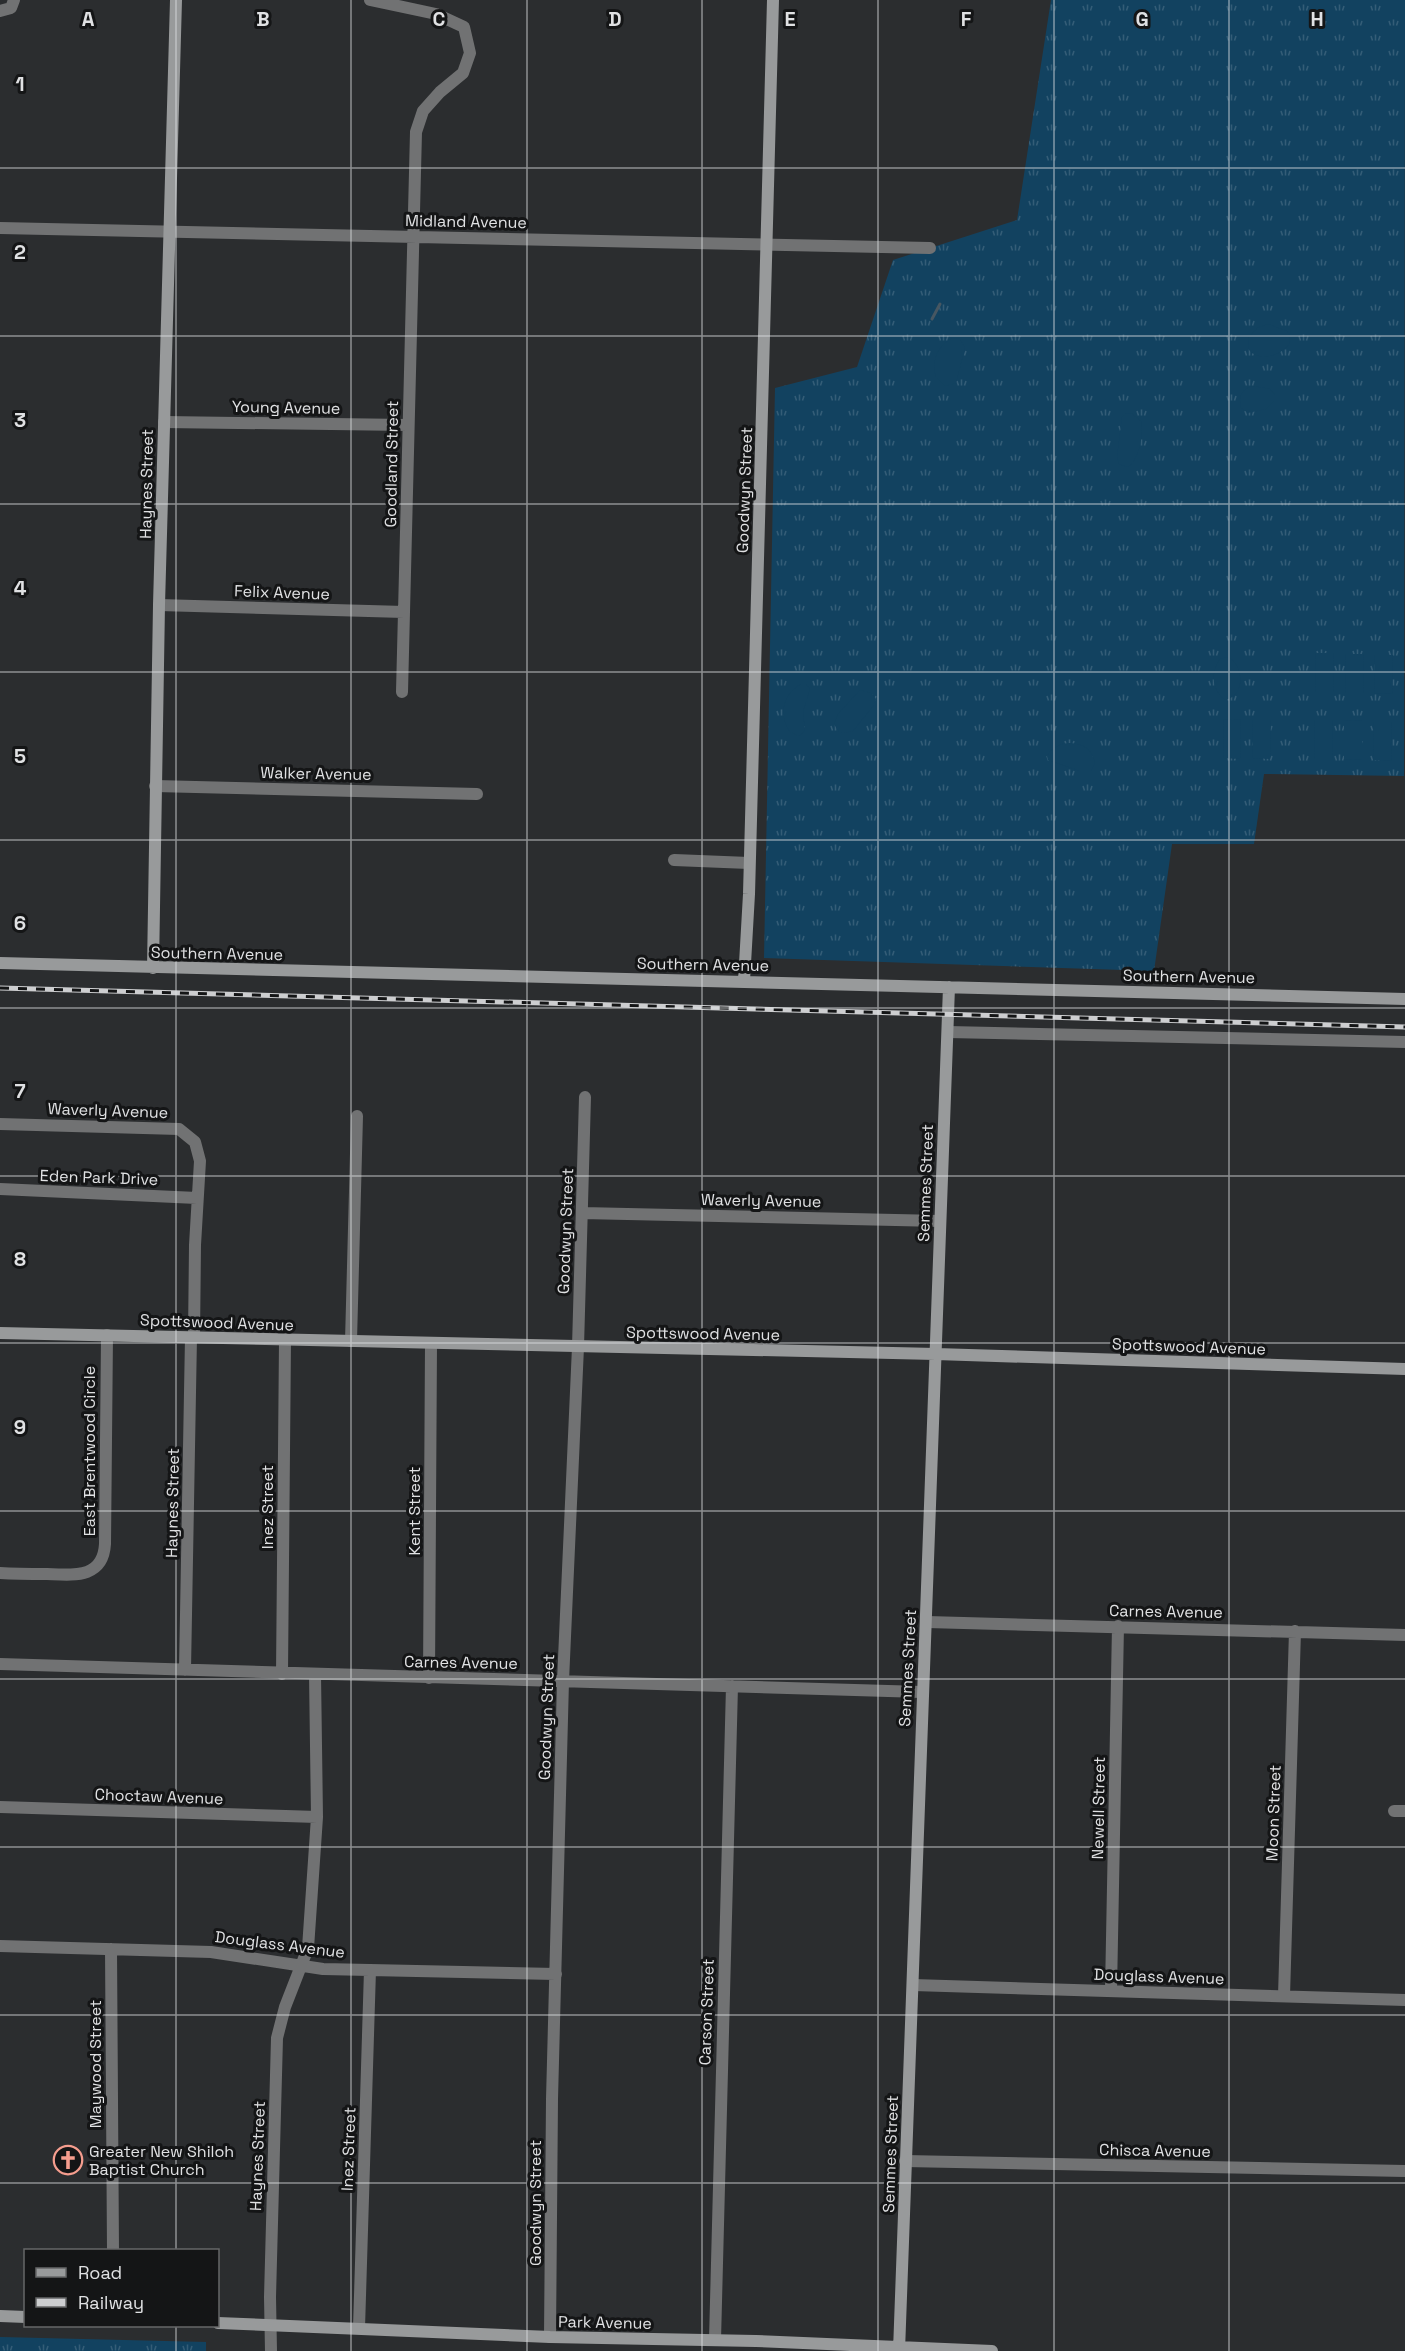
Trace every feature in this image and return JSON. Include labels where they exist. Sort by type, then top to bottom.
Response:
[{"type":"main road","name":"Haynes Street","points":[[153,968],[159,605],[176,0]]},
{"type":"main road","name":"Goodwyn Street","points":[[744,981],[773,0]]},
{"type":"main road","name":"Southern Avenue","points":[[0,963],[1405,999]]},
{"type":"main road","name":"Semmes Street","points":[[899,2349],[949,987]]},
{"type":"main road","name":"Spottswood Avenue","points":[[0,1333],[936,1354],[1405,1369]]},
{"type":"main road","points":[[0,2316],[24,2317]]},
{"type":"main road","name":"Park Avenue","points":[[219,2323],[550,2337],[715,2340],[992,2351]]},
{"type":"street","points":[[0,11],[11,8],[14,0]]},
{"type":"street","name":"Goodland Street","points":[[370,0],[436,14],[465,27],[470,53],[463,74],[440,92],[423,111],[416,132],[402,692]]},
{"type":"street","name":"Midland Avenue","points":[[0,228],[930,248]]},
{"type":"street","name":"Young Avenue","points":[[164,422],[408,425]]},
{"type":"street","name":"Felix Avenue","points":[[159,605],[404,612]]},
{"type":"street","name":"Walker Avenue","points":[[155,786],[477,794]]},
{"type":"street","points":[[674,860],[749,863]]},
{"type":"street","points":[[948,1032],[1405,1042]]},
{"type":"street","name":"Goodwyn Street","points":[[550,2337],[552,2099],[563,1681],[578,1347],[585,1097]]},
{"type":"street","points":[[351,1341],[357,1116]]},
{"type":"street","name":"Waverly Avenue","points":[[0,1124],[179,1129]]},
{"type":"street","name":"Haynes Street","points":[[179,1129],[195,1142],[200,1161],[192,1337],[186,1670]]},
{"type":"street","name":"Eden Park Drive","points":[[0,1190],[197,1198]]},
{"type":"street","name":"Waverly Avenue","points":[[582,1213],[940,1221]]},
{"type":"street","name":"East Brentwood Circle","points":[[0,1573],[82,1574],[98,1565],[103,1558],[107,1335]]},
{"type":"street","name":"Inez Street","points":[[282,1674],[285,1340]]},
{"type":"street","name":"Kent Street","points":[[429,1678],[431,1344]]},
{"type":"street","name":"Carnes Avenue","points":[[927,1622],[1405,1635]]},
{"type":"street","name":"Newell Street","points":[[1111,1991],[1118,1626]]},
{"type":"street","name":"Moon Street","points":[[1284,1996],[1295,1631]]},
{"type":"street","name":"Carnes Avenue","points":[[0,1664],[922,1692]]},
{"type":"street","points":[[302,1967],[308,1948],[317,1817],[315,1674]]},
{"type":"street","name":"Carson Street","points":[[715,2340],[732,1686]]},
{"type":"street","name":"Choctaw Avenue","points":[[0,1807],[317,1817]]},
{"type":"street","name":"Douglass Avenue","points":[[0,1946],[232,1954],[302,1967],[556,1974]]},
{"type":"street","name":"Maywood Street","points":[[111,1949],[113,2249]]},
{"type":"street","name":"Haynes Street","points":[[271,2351],[270,2297],[277,2038],[285,2007],[302,1967]]},
{"type":"street","name":"Inez Street","points":[[359,2328],[370,1970]]},
{"type":"street","name":"Douglass Avenue","points":[[913,1985],[1405,2000]]},
{"type":"street","name":"Chisca Avenue","points":[[905,2161],[1405,2171]]},
{"type":"green space","points":[[1051,0],[1405,0],[1404,776],[1264,774],[1254,844],[1172,844],[1154,971],[764,958],[775,388],[857,367],[893,260],[1017,220]]},
{"type":"green space","points":[[1268,324],[1287,331],[1290,336],[1289,344],[1281,352],[1270,356],[1253,354],[1249,350],[1248,338],[1257,328]]},
{"type":"green space","points":[[952,338],[960,339],[965,348],[956,383],[945,386],[936,377],[934,366],[936,355],[942,345]]},
{"type":"green space","points":[[1253,386],[1270,389],[1275,395],[1275,400],[1266,409],[1248,413],[1241,408],[1240,400],[1244,391]]},
{"type":"green space","points":[[1131,413],[1141,421],[1142,433],[1135,459],[1127,467],[1119,464],[1117,457],[1122,417]]},
{"type":"green space","points":[[1316,653],[1334,653],[1333,692],[1315,692]]},
{"type":"green space","points":[[1346,654],[1364,654],[1363,693],[1345,693]]},
{"type":"green space","points":[[1375,655],[1393,655],[1392,694],[1374,693]]},
{"type":"green space","points":[[1228,657],[1237,667],[1240,680],[1237,693],[1225,700],[1217,691],[1214,675],[1220,659]]},
{"type":"green space","points":[[801,684],[806,684],[810,689],[803,712],[805,731],[799,736],[790,732],[783,712],[786,699]]},
{"type":"green space","points":[[860,690],[871,693],[876,699],[874,705],[853,731],[844,733],[838,731],[834,724],[838,714]]},
{"type":"green space","points":[[1224,719],[1241,720],[1240,759],[1223,758]]},
{"type":"green space","points":[[1253,720],[1271,720],[1270,759],[1252,758]]},
{"type":"green space","points":[[1315,720],[1333,720],[1332,759],[1314,759]]},
{"type":"green space","points":[[1344,720],[1362,721],[1362,760],[1344,759]]},
{"type":"green space","points":[[1374,722],[1392,722],[1391,761],[1373,760]]},
{"type":"green space","points":[[1070,743],[1083,746],[1089,751],[1095,763],[1091,771],[1080,771],[1048,760],[1047,756],[1054,748]]},
{"type":"green space","points":[[0,2337],[206,2342],[206,2351],[0,2351]]},
{"type":"waterway","points":[[932,319],[940,304]]},
{"type":"railway","points":[[0,988],[1405,1027]]},
{"type":"place","name":"Greater New Shiloh Baptist Church","points":[[68,2160]]}]
